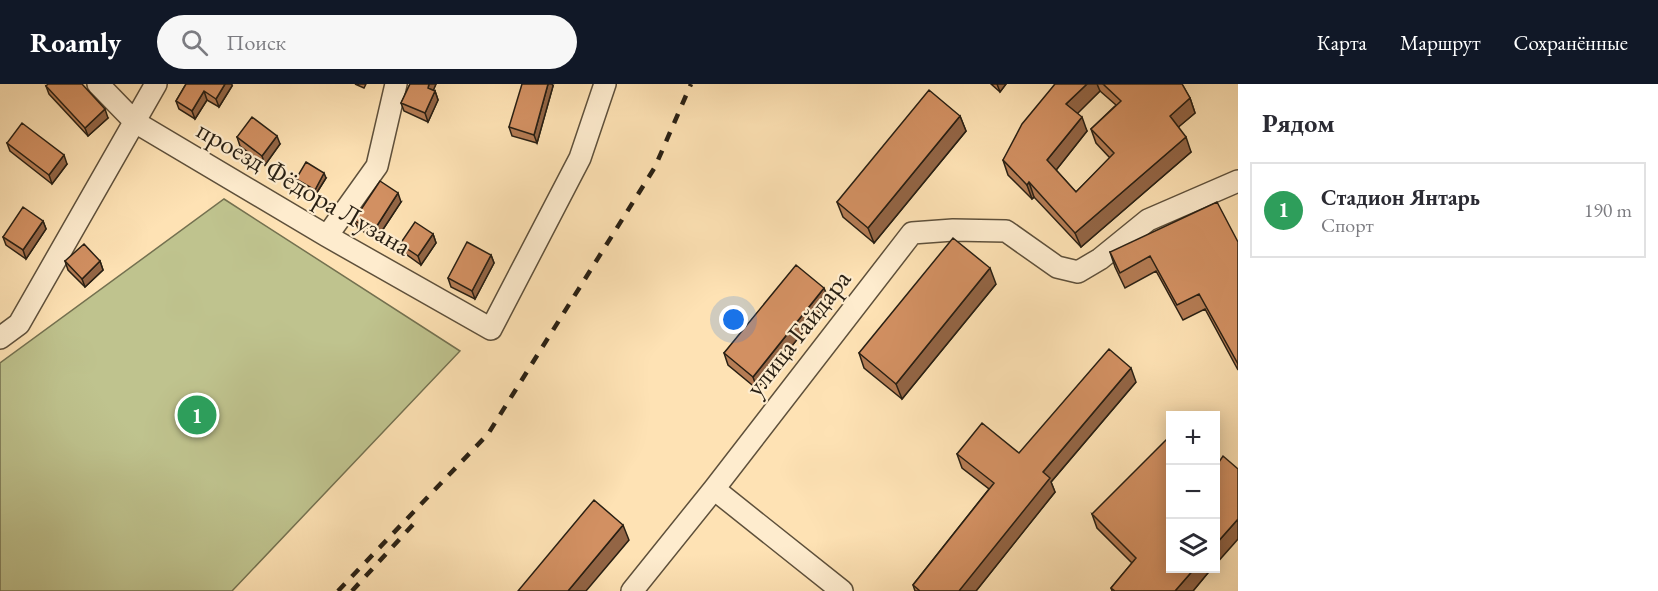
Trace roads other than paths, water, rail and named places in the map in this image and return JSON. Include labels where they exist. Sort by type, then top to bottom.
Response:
[{"type":"street","name":"проезд Фёдора Лузана","points":[[98,84],[135,122],[327,236],[491,329],[580,158],[605,84]]},
{"type":"street","points":[[0,338],[20,324],[156,84]]},
{"type":"street","points":[[327,236],[377,166],[396,84]]},
{"type":"street","name":"улица Гайдара","points":[[632,591],[912,233],[952,230],[1006,231],[1057,267],[1078,272],[1100,259],[1148,220],[1238,181]]},
{"type":"street","points":[[714,489],[842,591]]},
{"type":"railway","points":[[338,591],[488,434],[655,167],[691,84]]},
{"type":"railway","points":[[352,591],[419,518]]},
{"type":"place","name":"Стадион Янтарь","points":[[197,415]]}]
